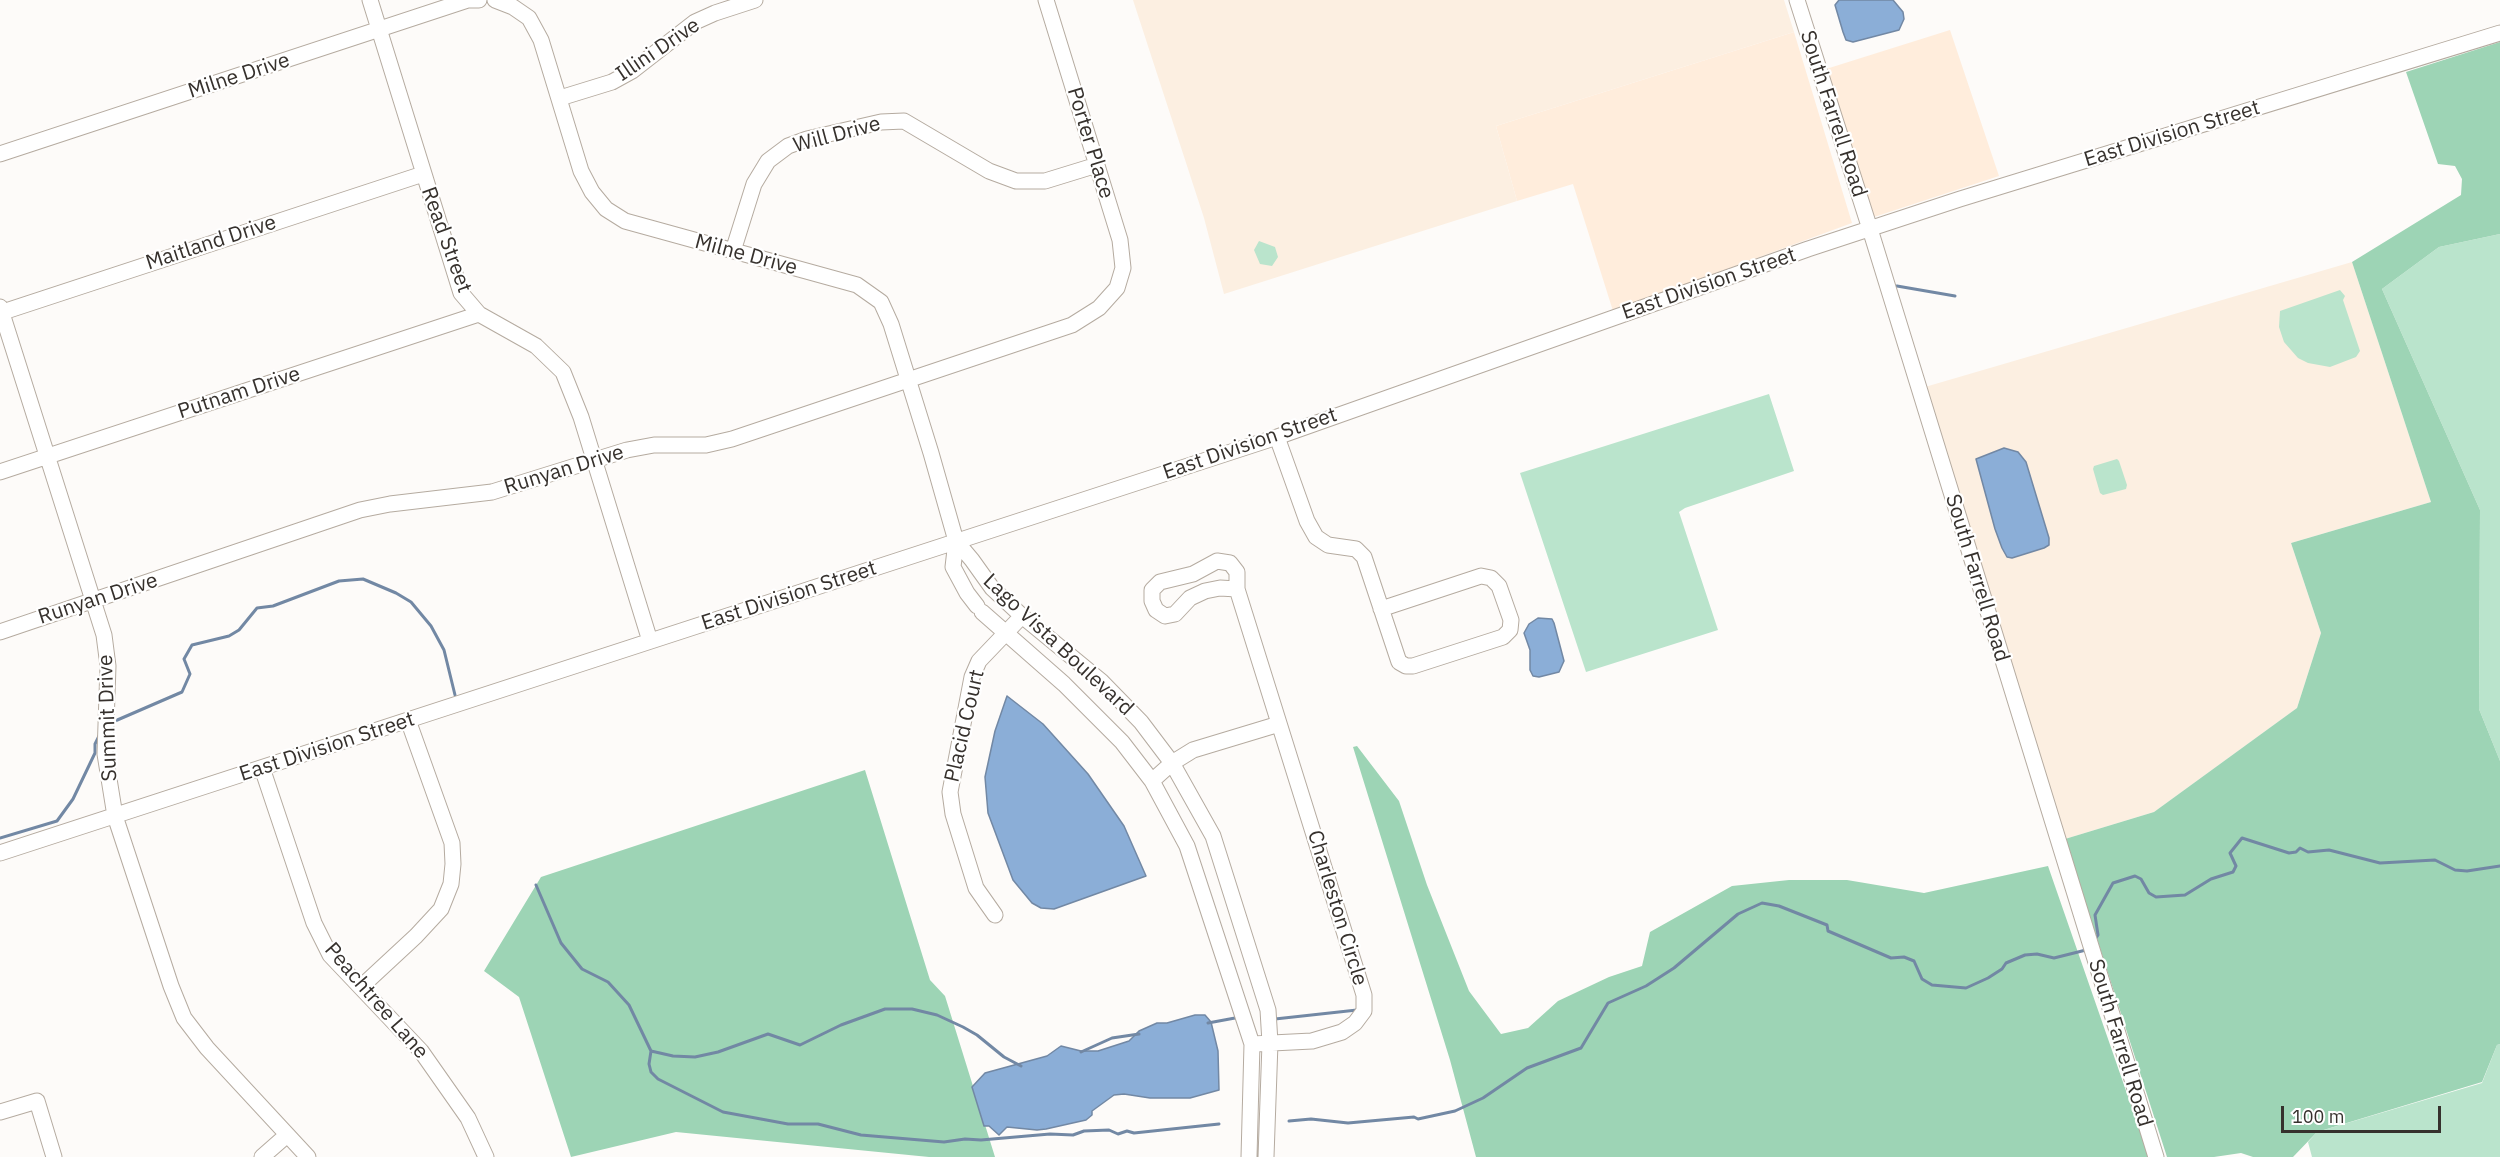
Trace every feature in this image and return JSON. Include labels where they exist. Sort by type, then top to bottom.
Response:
[{"type":"street","name":"Read Street","points":[[370,0],[461,293],[478,314],[536,346],[563,372],[595,461],[650,641]]},
{"type":"street","name":"Milne Drive","points":[[0,154],[468,0],[479,0]]},
{"type":"street","name":"Milne Drive","points":[[495,0],[513,7],[529,18],[541,40],[581,171],[592,192],[606,209],[626,221],[857,285],[881,302],[891,324],[908,378],[956,542]]},
{"type":"street","name":"Illini Drive","points":[[560,98],[612,82],[632,71],[695,22],[754,0]]},
{"type":"street","name":"Porter Place","points":[[1046,0],[1120,240],[1123,268],[1117,288]]},
{"type":"street","name":"South Farrell Road","points":[[1797,0],[1870,229],[2156,1157]]},
{"type":"street","name":"East Division Street","points":[[0,854],[1277,436],[1870,229],[2500,33]]},
{"type":"street","name":"Will Drive","points":[[733,251],[754,184],[768,162],[788,146],[807,139],[871,124],[904,121],[989,171],[1016,181],[1045,181],[1097,165]]},
{"type":"street","name":"Maitland Drive","points":[[1,311],[423,174]]},
{"type":"street","name":"Runyan Drive","points":[[0,632],[360,510],[390,504],[492,492],[627,450],[654,446],[706,445],[732,439],[908,378],[1072,325],[1099,308],[1117,288]]},
{"type":"street","name":"Summit Drive","points":[[1,311],[104,634],[108,666],[105,754],[115,816],[171,986],[184,1018],[226,1070],[308,1157]]},
{"type":"street","name":"Putnam Drive","points":[[0,472],[478,314]]},
{"type":"street","points":[[1277,436],[1307,521],[1316,537],[1328,545],[1356,549],[1364,557],[1399,662],[1406,666],[1503,637],[1510,630],[1511,620],[1499,586],[1491,578],[1481,576],[1382,609]]},
{"type":"street","name":"Lago Vista Boulevard","points":[[956,542],[982,575],[1022,616],[1101,681],[1141,722],[1172,763],[1213,836],[1268,1010],[1270,1043],[1266,1157]]},
{"type":"street","name":"Lago Vista Boulevard","points":[[956,542],[953,567],[963,586],[980,609],[1094,712],[1122,742],[1152,781],[1187,846],[1252,1044],[1249,1157]]},
{"type":"street","name":"Charleston Circle","points":[[1238,589],[1220,588],[1205,591],[1190,598],[1175,614],[1165,616],[1156,610],[1152,601],[1152,590],[1160,582],[1193,574],[1217,561],[1230,563],[1237,572],[1238,589],[1364,995],[1364,1011],[1355,1023],[1342,1032],[1312,1041],[1252,1044]]},
{"type":"street","points":[[963,586],[982,575]]},
{"type":"street","name":"Placid Court","points":[[995,915],[976,888],[953,814],[950,792],[972,676],[979,661],[1022,616]]},
{"type":"street","points":[[361,987],[441,909],[451,884],[452,843],[408,720]]},
{"type":"street","points":[[1152,781],[1172,763],[1193,750],[1279,724]]},
{"type":"street","name":"Peachtree Lane","points":[[262,768],[314,923],[330,955],[434,1067],[468,1119],[486,1157]]},
{"type":"street","points":[[0,1112],[37,1101],[54,1157]]},
{"type":"street","points":[[262,1157],[287,1135]]},
{"type":"shaded area","points":[[1133,0],[1784,0],[1794,32],[1496,126],[1517,201],[1224,294],[1204,218]]},
{"type":"shaded area","points":[[1950,30],[1999,176],[1871,218],[1826,69]]},
{"type":"shaded area","points":[[1794,32],[1852,223],[1613,311],[1573,184],[1517,201],[1496,126]]},
{"type":"shaded area","points":[[2352,262],[2431,502],[2291,543],[2321,633],[2297,708],[2154,812],[2065,839],[1925,387]]},
{"type":"green space","points":[[2500,42],[2500,234],[2439,247],[2382,289],[2480,510],[2479,709],[2500,761],[2500,1044],[2497,1045],[2482,1082],[2317,1132],[2293,1157],[2253,1157],[2241,1153],[2214,1157],[2167,1157],[2065,839],[2154,812],[2297,708],[2321,633],[2291,543],[2431,502],[2352,262],[2461,195],[2462,179],[2455,166],[2438,164],[2406,72]]},
{"type":"green space","points":[[2500,234],[2500,761],[2479,709],[2480,510],[2382,289],[2439,247]]},
{"type":"green space","points":[[1259,241],[1275,247],[1278,257],[1272,266],[1260,264],[1254,250]]},
{"type":"green space","points":[[2340,290],[2345,296],[2343,300],[2360,351],[2356,357],[2330,367],[2308,363],[2298,358],[2284,342],[2279,327],[2280,311]]},
{"type":"green space","points":[[1769,394],[1794,471],[1679,512],[1718,630],[1586,672],[1520,473]]},
{"type":"green space","points":[[2117,459],[2127,485],[2126,489],[2103,495],[2100,493],[2094,466]]},
{"type":"green space","points":[[1357,746],[1399,801],[1427,885],[1469,991],[1501,1034],[1528,1028],[1558,1001],[1609,977],[1642,966],[1650,932],[1732,886],[1789,880],[1847,880],[1924,893],[2048,866],[2149,1157],[1476,1157],[1450,1060],[1353,747]]},
{"type":"green space","points":[[865,770],[930,980],[945,996],[995,1157],[929,1157],[676,1132],[571,1157],[519,997],[484,971],[541,877]]},
{"type":"green space","points":[[2500,1044],[2500,1157],[2312,1157],[2308,1142],[2317,1132],[2482,1083],[2497,1045]]},
{"type":"water","points":[[1839,0],[1893,0],[1903,12],[1904,19],[1899,30],[1853,42],[1846,40],[1835,5]]},
{"type":"water","points":[[2004,448],[2018,452],[2026,462],[2049,538],[2049,545],[2044,548],[2012,558],[2007,557],[1995,529],[1976,459]]},
{"type":"water","points":[[1538,618],[1552,619],[1564,661],[1559,672],[1539,677],[1533,676],[1530,670],[1530,650],[1524,633],[1529,624]]},
{"type":"water","points":[[1007,696],[1043,724],[1088,774],[1124,826],[1146,876],[1054,909],[1041,908],[1032,903],[1013,880],[988,813],[985,777],[995,731]]},
{"type":"water","points":[[1195,1015],[1205,1015],[1211,1022],[1218,1051],[1219,1090],[1190,1098],[1114,1095],[1092,1111],[1092,1115],[1086,1120],[1046,1129],[1007,1127],[999,1135],[989,1126],[984,1126],[972,1087],[985,1073],[1047,1056],[1061,1046],[1081,1051],[1098,1051],[1129,1041],[1139,1031],[1157,1023],[1167,1023]]},
{"type":"waterway","points":[[1897,286],[1955,296]]},
{"type":"waterway","points":[[115,721],[182,692],[190,674],[184,659],[192,645],[229,636],[239,630],[257,608],[273,606],[339,581],[363,579],[411,602],[431,626],[444,650],[455,695]]},
{"type":"waterway","points":[[0,838],[57,821],[73,799],[95,753],[95,744],[99,736]]},
{"type":"waterway","points":[[2096,938],[2098,935],[2095,915],[2113,883],[2135,876],[2141,879],[2149,893],[2156,897],[2185,895],[2211,879],[2233,872],[2236,866],[2230,853],[2242,838],[2289,853],[2296,852],[2300,848],[2308,852],[2329,850],[2380,863],[2435,860],[2455,870],[2467,871],[2500,866]]},
{"type":"waterway","points":[[536,885],[561,943],[582,969],[608,982],[629,1005],[651,1051],[673,1056],[695,1057],[718,1052],[768,1034],[800,1045],[841,1025],[885,1009],[912,1009],[937,1015],[963,1027],[977,1035],[1004,1057],[1021,1066]]},
{"type":"waterway","points":[[1289,1121],[1311,1119],[1348,1123],[1414,1117],[1418,1119],[1455,1111],[1483,1098],[1527,1068],[1581,1048],[1608,1003],[1646,986],[1674,968],[1738,914],[1762,903],[1779,906],[1827,925],[1828,931],[1891,958],[1904,957],[1914,961],[1922,979],[1932,985],[1966,988],[1988,978],[2002,969],[2006,963],[2025,955],[2037,954],[2054,958],[2086,950]]},
{"type":"waterway","points":[[1275,1019],[1357,1010]]},
{"type":"waterway","points":[[1208,1023],[1235,1018]]},
{"type":"waterway","points":[[1081,1052],[1112,1038],[1139,1034]]},
{"type":"waterway","points":[[651,1051],[649,1064],[651,1072],[658,1079],[723,1112],[788,1124],[818,1124],[861,1135],[944,1142],[1050,1134],[1073,1135],[1084,1131],[1109,1130],[1118,1134],[1127,1131],[1134,1133],[1219,1124]]}]
